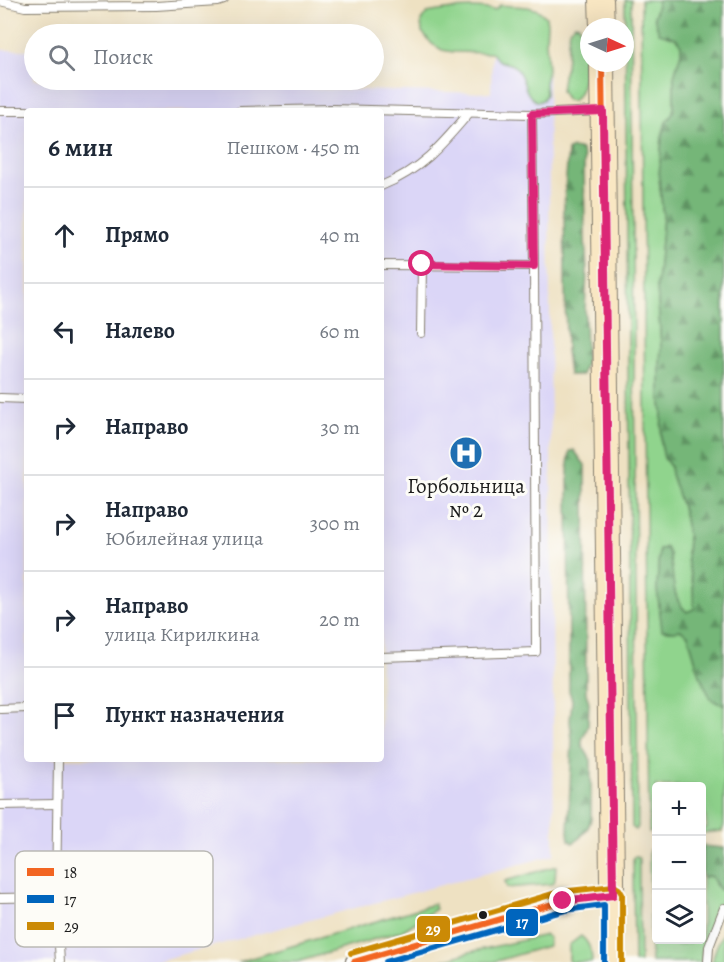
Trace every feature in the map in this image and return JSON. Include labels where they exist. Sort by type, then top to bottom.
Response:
[{"type":"main road","points":[[601,0],[602,18]]},
{"type":"main road","points":[[602,72],[613,962]]},
{"type":"street","points":[[354,962],[563,901],[613,895]]},
{"type":"lane","points":[[0,0],[25,7],[224,0]]},
{"type":"lane","points":[[0,111],[24,111]]},
{"type":"lane","points":[[384,112],[532,114],[603,111]]},
{"type":"lane","points":[[384,185],[409,173],[438,149],[469,114]]},
{"type":"lane","points":[[384,657],[536,652],[532,114]]},
{"type":"lane","points":[[421,333],[422,264]]},
{"type":"lane","points":[[384,265],[534,266]]},
{"type":"lane","points":[[0,398],[24,399]]},
{"type":"lane","points":[[0,708],[24,708]]},
{"type":"lane","points":[[56,851],[58,762]]},
{"type":"lane","points":[[0,805],[56,804]]},
{"type":"lane","points":[[0,898],[15,898]]},
{"type":"lane","points":[[708,962],[709,947],[724,908]]},
{"type":"lane","points":[[59,947],[60,962]]},
{"type":"shaded area","name":"Горбольница № 2","points":[[0,50],[24,50],[24,90],[357,90],[491,93],[492,55],[548,55],[554,855],[213,946],[213,851],[15,851],[15,947],[209,947],[153,962],[0,962]]},
{"type":"green space","points":[[625,0],[631,0],[631,18],[625,18]]},
{"type":"green space","points":[[641,0],[658,0],[654,17],[659,32],[676,38],[681,45],[674,76],[674,108],[666,122],[662,137],[659,177],[663,216],[657,287],[661,345],[661,443],[664,458],[670,466],[684,513],[694,609],[687,612],[682,607],[673,585],[670,554],[659,550],[657,589],[663,630],[681,630],[688,635],[700,676],[711,699],[724,704],[724,825],[722,831],[706,833],[706,782],[652,782],[652,832],[649,832]]},
{"type":"green space","points":[[658,0],[724,0],[724,704],[711,699],[700,676],[688,635],[681,630],[662,630],[657,589],[659,550],[666,547],[677,598],[687,612],[694,609],[693,585],[687,560],[688,537],[684,513],[670,466],[664,458],[661,443],[661,345],[657,287],[663,216],[659,177],[662,137],[666,122],[674,108],[674,76],[681,45],[676,38],[659,33],[654,17]]},
{"type":"green space","points":[[500,5],[528,7],[538,10],[546,17],[548,70],[545,83],[546,94],[543,100],[538,102],[533,99],[526,90],[519,71],[511,64],[500,61],[492,53],[442,50],[432,44],[422,32],[421,21],[427,13],[461,8],[495,10]]},
{"type":"green space","points":[[575,24],[580,27],[580,72],[584,72],[582,87],[573,101],[567,100],[561,91],[571,28]]},
{"type":"green space","points":[[626,72],[632,72],[638,827],[636,830],[632,827]]},
{"type":"green space","points":[[573,148],[581,150],[584,158],[587,271],[586,362],[582,375],[569,375],[566,350],[564,207],[568,150]]},
{"type":"green space","points":[[574,450],[585,465],[586,693],[589,702],[588,726],[582,745],[591,760],[591,819],[585,832],[573,843],[569,840],[568,832],[572,700],[569,691],[568,464],[570,451]]},
{"type":"green space","points":[[706,846],[724,848],[723,891],[719,889],[712,877],[707,876]]},
{"type":"green space","points":[[649,850],[652,850],[652,944],[705,944],[702,962],[651,962]]},
{"type":"green space","points":[[635,856],[639,859],[640,962],[634,962],[633,859]]},
{"type":"green space","points":[[556,866],[553,884],[507,888],[505,881]]},
{"type":"green space","points":[[706,876],[712,877],[716,886],[724,886],[723,896],[706,941]]},
{"type":"green space","points":[[434,904],[436,909],[402,931],[297,962],[238,962]]},
{"type":"green space","points":[[724,930],[724,962],[712,962],[716,948]]},
{"type":"green space","points":[[546,935],[549,938],[548,946],[493,962],[438,962],[470,952]]},
{"type":"green space","points":[[581,936],[589,948],[592,962],[569,962],[569,945]]},
{"type":"transit line","name":"18","points":[[354,962],[563,901],[613,895],[602,72]]},
{"type":"transit line","name":"29","points":[[351,953],[560,892],[614,886],[622,894],[622,962]]},
{"type":"transit line","name":"17","points":[[386,962],[565,910],[604,905],[604,962]]},
{"type":"place","name":"Горбольница № 2","points":[[466,453]]},
{"type":"route","points":[[422,264],[534,266],[532,114],[603,111],[613,895],[563,901]]}]
